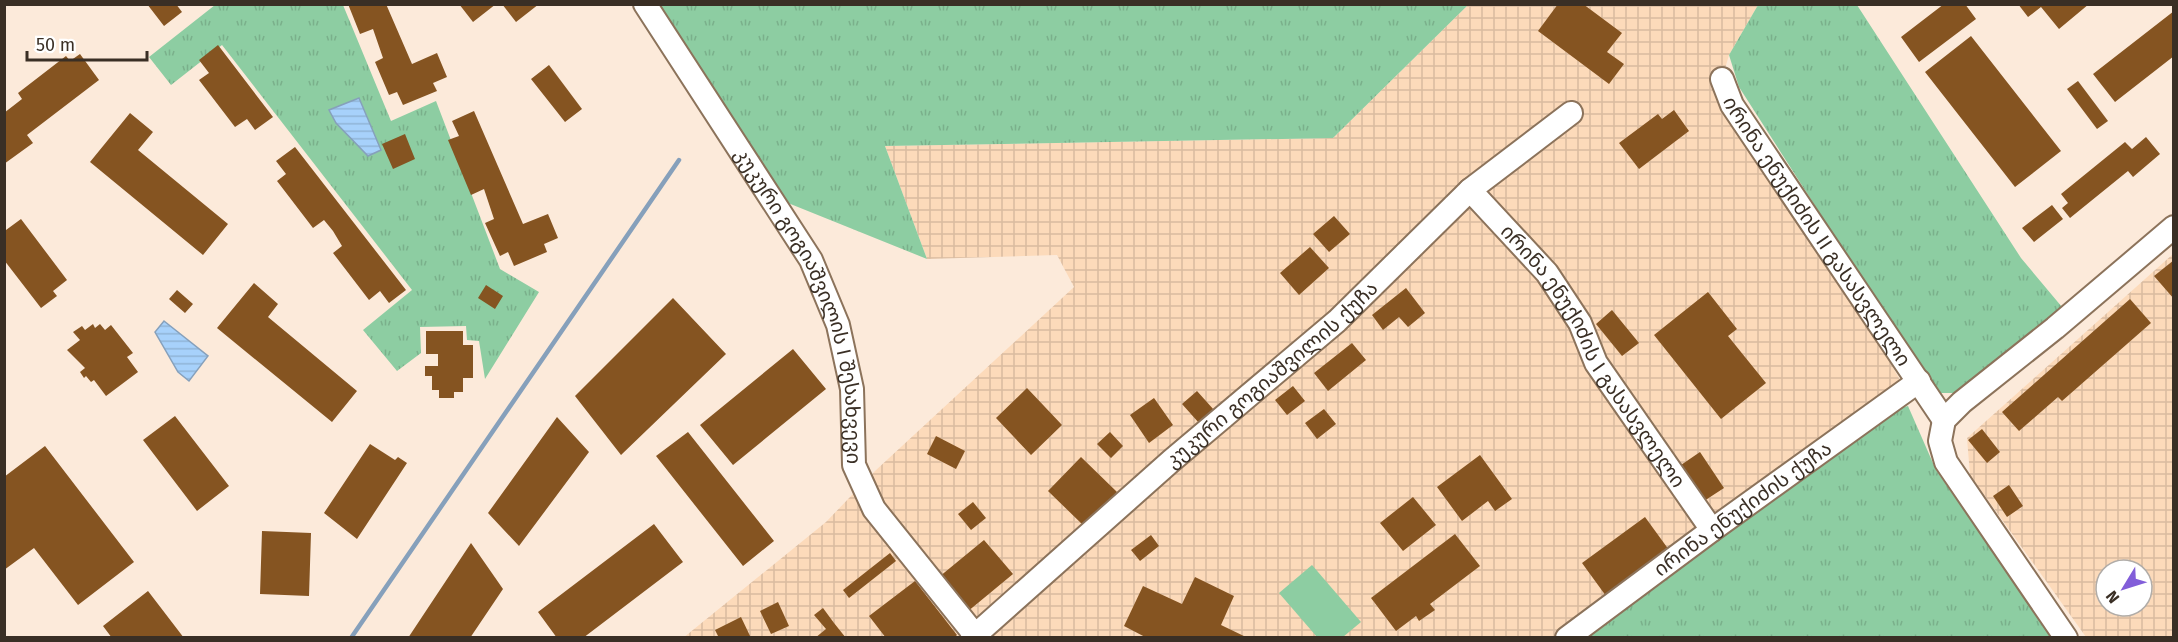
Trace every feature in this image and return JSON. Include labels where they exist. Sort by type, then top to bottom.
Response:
[{"type":"street","name":"კუკური გოგიაშვილის I შესახვევი","points":[[645,4],[811,260],[838,325],[852,389],[854,465],[874,509],[974,637]]},
{"type":"street","name":"ირინა ენუქიძის II გასასვლელი","points":[[1722,79],[1732,105],[1944,420]]},
{"type":"street","name":"კუკური გოგიაშვილის ქუჩა","points":[[974,637],[1162,469],[1337,321],[1470,189],[1571,113]]},
{"type":"street","name":"ირინა ენუქიძის I გასასვლელი","points":[[1470,189],[1547,273],[1580,323],[1596,363],[1712,530]]},
{"type":"street","points":[[2066,638],[1946,462],[1940,441],[1944,420],[1962,402],[2055,328],[2174,227]]},
{"type":"street","name":"ირინა ენუქიძის ქუჩა","points":[[1567,638],[1919,381]]},
{"type":"shaded area","points":[[1468,5],[1758,5],[1729,55],[1722,79],[1793,194],[1903,385],[1558,637],[683,638],[826,522],[875,471],[1074,287],[1057,255],[927,259],[885,146],[1333,138]]},
{"type":"shaded area","points":[[2173,254],[2173,637],[2086,637],[1970,475],[1967,438]]},
{"type":"green space","points":[[215,5],[343,5],[391,121],[436,101],[500,269],[539,292],[485,379],[479,341],[467,340],[466,326],[420,327],[421,353],[397,371],[363,330],[412,290],[222,45],[171,85],[149,57]]},
{"type":"green space","points":[[652,5],[1468,5],[1333,138],[885,146],[927,259],[783,201]]},
{"type":"green space","points":[[1758,5],[1857,5],[2021,258],[2062,307],[1956,393],[1935,393],[1739,87],[1729,55]]},
{"type":"green space","points":[[1908,406],[1936,470],[2053,637],[1580,638],[1882,413]]},
{"type":"green space","points":[[1312,565],[1361,622],[1343,637],[1317,637],[1279,593]]},
{"type":"water","points":[[359,98],[381,150],[368,156],[336,123],[329,110]]},
{"type":"water","points":[[164,321],[208,356],[189,381],[178,372],[155,332]]},
{"type":"building","points":[[147,4],[176,4],[182,12],[164,26]]},
{"type":"building","points":[[348,4],[386,4],[412,64],[437,53],[447,77],[433,83],[437,91],[403,105],[397,92],[389,95],[375,62],[383,58],[373,29],[360,34]]},
{"type":"building","points":[[459,4],[496,4],[473,22]]},
{"type":"building","points":[[502,4],[539,4],[516,22]]},
{"type":"building","points":[[1558,4],[1583,4],[1622,33],[1607,52],[1624,64],[1609,84],[1538,31]]},
{"type":"building","points":[[1944,4],[1965,4],[1976,19],[1919,62],[1901,37]]},
{"type":"building","points":[[2018,4],[2089,4],[2059,29],[2041,7],[2028,17]]},
{"type":"building","points":[[2174,11],[2174,56],[2115,102],[2093,74]]},
{"type":"building","points":[[1971,36],[2061,151],[2015,187],[1925,72]]},
{"type":"building","points":[[218,45],[273,117],[255,130],[247,119],[235,127],[199,80],[209,73],[199,60]]},
{"type":"building","points":[[80,54],[99,80],[27,135],[33,143],[4,164],[4,113],[22,99],[18,93],[66,56],[70,61]]},
{"type":"building","points":[[549,65],[582,109],[565,122],[531,79]]},
{"type":"building","points":[[2078,81],[2108,121],[2097,129],[2067,89]]},
{"type":"building","points":[[1674,110],[1689,131],[1639,169],[1619,143],[1658,114],[1662,119]]},
{"type":"building","points":[[474,111],[523,224],[548,214],[558,238],[544,244],[547,252],[514,266],[508,252],[500,256],[485,223],[494,219],[484,189],[471,195],[448,140],[459,136],[452,121]]},
{"type":"building","points":[[130,113],[153,132],[138,150],[228,224],[203,255],[90,162]]},
{"type":"building","points":[[405,134],[415,159],[393,169],[382,144]]},
{"type":"building","points":[[2146,137],[2160,154],[2133,177],[2128,171],[2070,218],[2062,208],[2068,203],[2061,194],[2125,142],[2132,149]]},
{"type":"building","points":[[295,147],[406,290],[389,303],[380,291],[369,300],[333,253],[342,246],[333,231],[324,220],[313,228],[277,181],[286,174],[276,161]]},
{"type":"building","points":[[2052,205],[2063,219],[2034,242],[2022,228]]},
{"type":"building","points":[[1334,216],[1350,234],[1329,252],[1313,234]]},
{"type":"building","points":[[21,219],[67,280],[53,291],[57,296],[41,308],[4,260],[4,227],[6,230]]},
{"type":"building","points":[[1310,247],[1329,268],[1299,295],[1280,273]]},
{"type":"building","points":[[2174,260],[2174,299],[2154,276]]},
{"type":"building","points":[[254,283],[278,304],[268,317],[357,391],[332,422],[217,328]]},
{"type":"building","points":[[486,285],[503,296],[495,309],[478,298]]},
{"type":"building","points":[[1406,288],[1425,313],[1408,327],[1399,317],[1383,330],[1372,315]]},
{"type":"building","points":[[177,290],[193,304],[185,313],[169,299]]},
{"type":"building","points":[[1708,292],[1737,329],[1728,336],[1766,383],[1721,419],[1654,335]]},
{"type":"building","points":[[673,298],[726,354],[621,455],[575,396]]},
{"type":"building","points":[[2130,299],[2151,323],[2062,401],[2058,397],[2019,431],[2002,412]]},
{"type":"building","points":[[1612,310],[1639,343],[1622,356],[1596,324]]},
{"type":"building","points":[[93,324],[95,328],[100,324],[105,330],[111,325],[133,353],[127,357],[138,372],[106,396],[94,380],[91,382],[86,376],[84,378],[80,372],[85,368],[67,350],[80,340],[73,332],[82,326],[85,330]]},
{"type":"building","points":[[426,331],[463,331],[463,345],[473,345],[473,378],[463,378],[463,392],[454,392],[454,398],[439,398],[439,390],[432,390],[432,376],[425,376],[425,366],[438,366],[438,354],[426,354]]},
{"type":"building","points":[[1352,343],[1366,360],[1328,391],[1314,373]]},
{"type":"building","points":[[793,349],[826,389],[733,465],[700,425]]},
{"type":"building","points":[[1293,386],[1305,401],[1287,415],[1275,400]]},
{"type":"building","points":[[1027,388],[1062,425],[1031,455],[996,418]]},
{"type":"building","points":[[1197,391],[1214,410],[1199,423],[1182,404]]},
{"type":"building","points":[[1154,398],[1173,425],[1149,443],[1130,415]]},
{"type":"building","points":[[1324,409],[1336,424],[1317,439],[1305,423]]},
{"type":"building","points":[[175,416],[229,486],[197,511],[143,440]]},
{"type":"building","points":[[557,417],[589,452],[519,546],[488,513]]},
{"type":"building","points":[[1982,429],[2000,452],[1987,463],[1968,440]]},
{"type":"building","points":[[688,432],[774,541],[743,566],[656,456]]},
{"type":"building","points":[[1110,432],[1123,446],[1111,458],[1097,444]]},
{"type":"building","points":[[936,436],[965,451],[956,469],[927,454]]},
{"type":"building","points":[[370,444],[395,460],[398,457],[407,463],[357,539],[324,513]]},
{"type":"building","points":[[45,446],[134,562],[78,605],[34,548],[4,570],[4,477]]},
{"type":"building","points":[[1700,452],[1724,488],[1704,501],[1681,465]]},
{"type":"building","points":[[1480,455],[1512,499],[1495,511],[1488,501],[1462,521],[1437,487]]},
{"type":"building","points":[[1081,457],[1117,492],[1084,526],[1048,491]]},
{"type":"building","points":[[2009,485],[2023,506],[2007,517],[1993,496]]},
{"type":"building","points":[[1413,497],[1436,525],[1403,551],[1380,523]]},
{"type":"building","points":[[973,502],[986,518],[971,530],[958,514]]},
{"type":"building","points":[[1645,517],[1669,550],[1606,596],[1582,563]]},
{"type":"building","points":[[654,524],[683,562],[583,638],[557,638],[538,612]]},
{"type":"building","points":[[262,531],[311,533],[309,596],[260,594]]},
{"type":"building","points":[[1455,534],[1480,566],[1430,604],[1435,610],[1419,621],[1416,616],[1396,631],[1371,598]]},
{"type":"building","points":[[1151,535],[1159,546],[1140,561],[1131,550]]},
{"type":"building","points":[[984,540],[1013,574],[967,612],[939,577]]},
{"type":"building","points":[[471,543],[503,589],[470,638],[408,638]]},
{"type":"building","points":[[890,553],[896,561],[849,598],[843,590]]},
{"type":"building","points":[[1195,577],[1234,596],[1221,625],[1248,638],[1147,638],[1124,626],[1143,586],[1182,604]]},
{"type":"building","points":[[915,581],[957,635],[954,638],[886,638],[869,616]]},
{"type":"building","points":[[148,591],[184,638],[112,638],[103,626]]},
{"type":"building","points":[[778,602],[789,626],[771,634],[760,611]]},
{"type":"building","points":[[823,608],[846,638],[815,638],[826,629],[814,615]]},
{"type":"building","points":[[741,617],[751,638],[719,638],[715,630]]},
{"type":"waterway","points":[[351,638],[679,160]]}]
